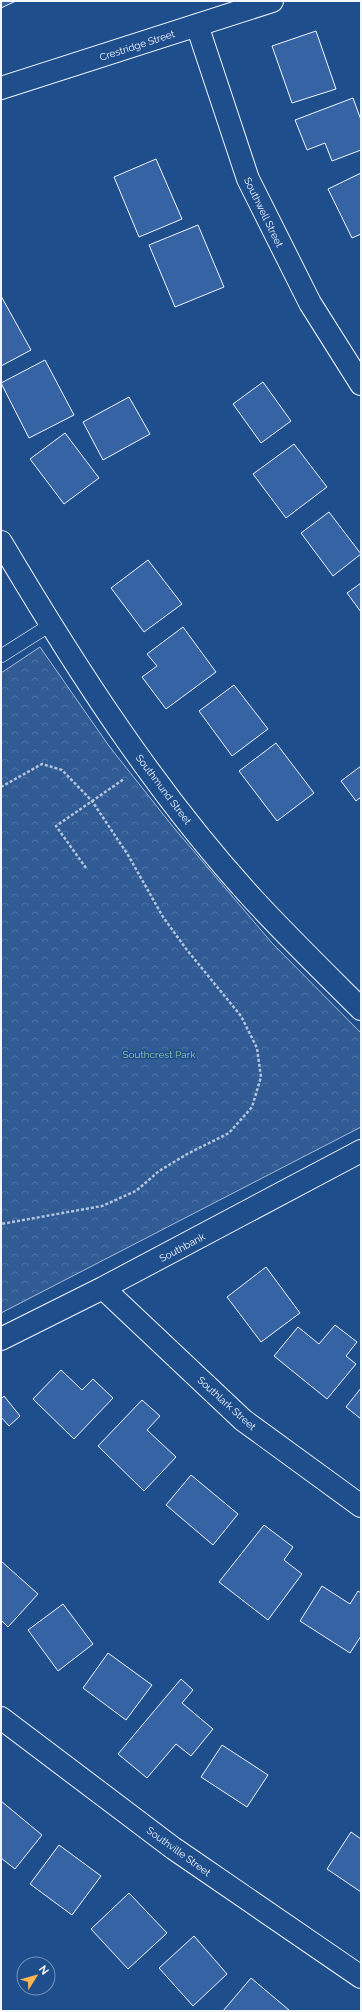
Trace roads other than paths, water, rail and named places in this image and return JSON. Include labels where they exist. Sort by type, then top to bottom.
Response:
[{"type":"street","name":"Crestridge Street","points":[[1,88],[272,1]]},
{"type":"street","name":"Southwell Street","points":[[197,26],[248,179],[310,303],[361,384]]},
{"type":"street","name":"Southmund Street","points":[[1,542],[50,625],[144,765],[191,825],[253,899],[361,1009]]},
{"type":"street","name":"Southbank","points":[[1,1339],[103,1288],[361,1151]]},
{"type":"street","name":"Southlark Street","points":[[103,1288],[243,1420],[361,1506]]},
{"type":"street","name":"Southville Street","points":[[1,1718],[173,1848],[361,1977]]},
{"type":"lane","points":[[1,656],[50,625]]},
{"type":"park label","name":"Southcrest Park","points":[[159,1054]]}]
